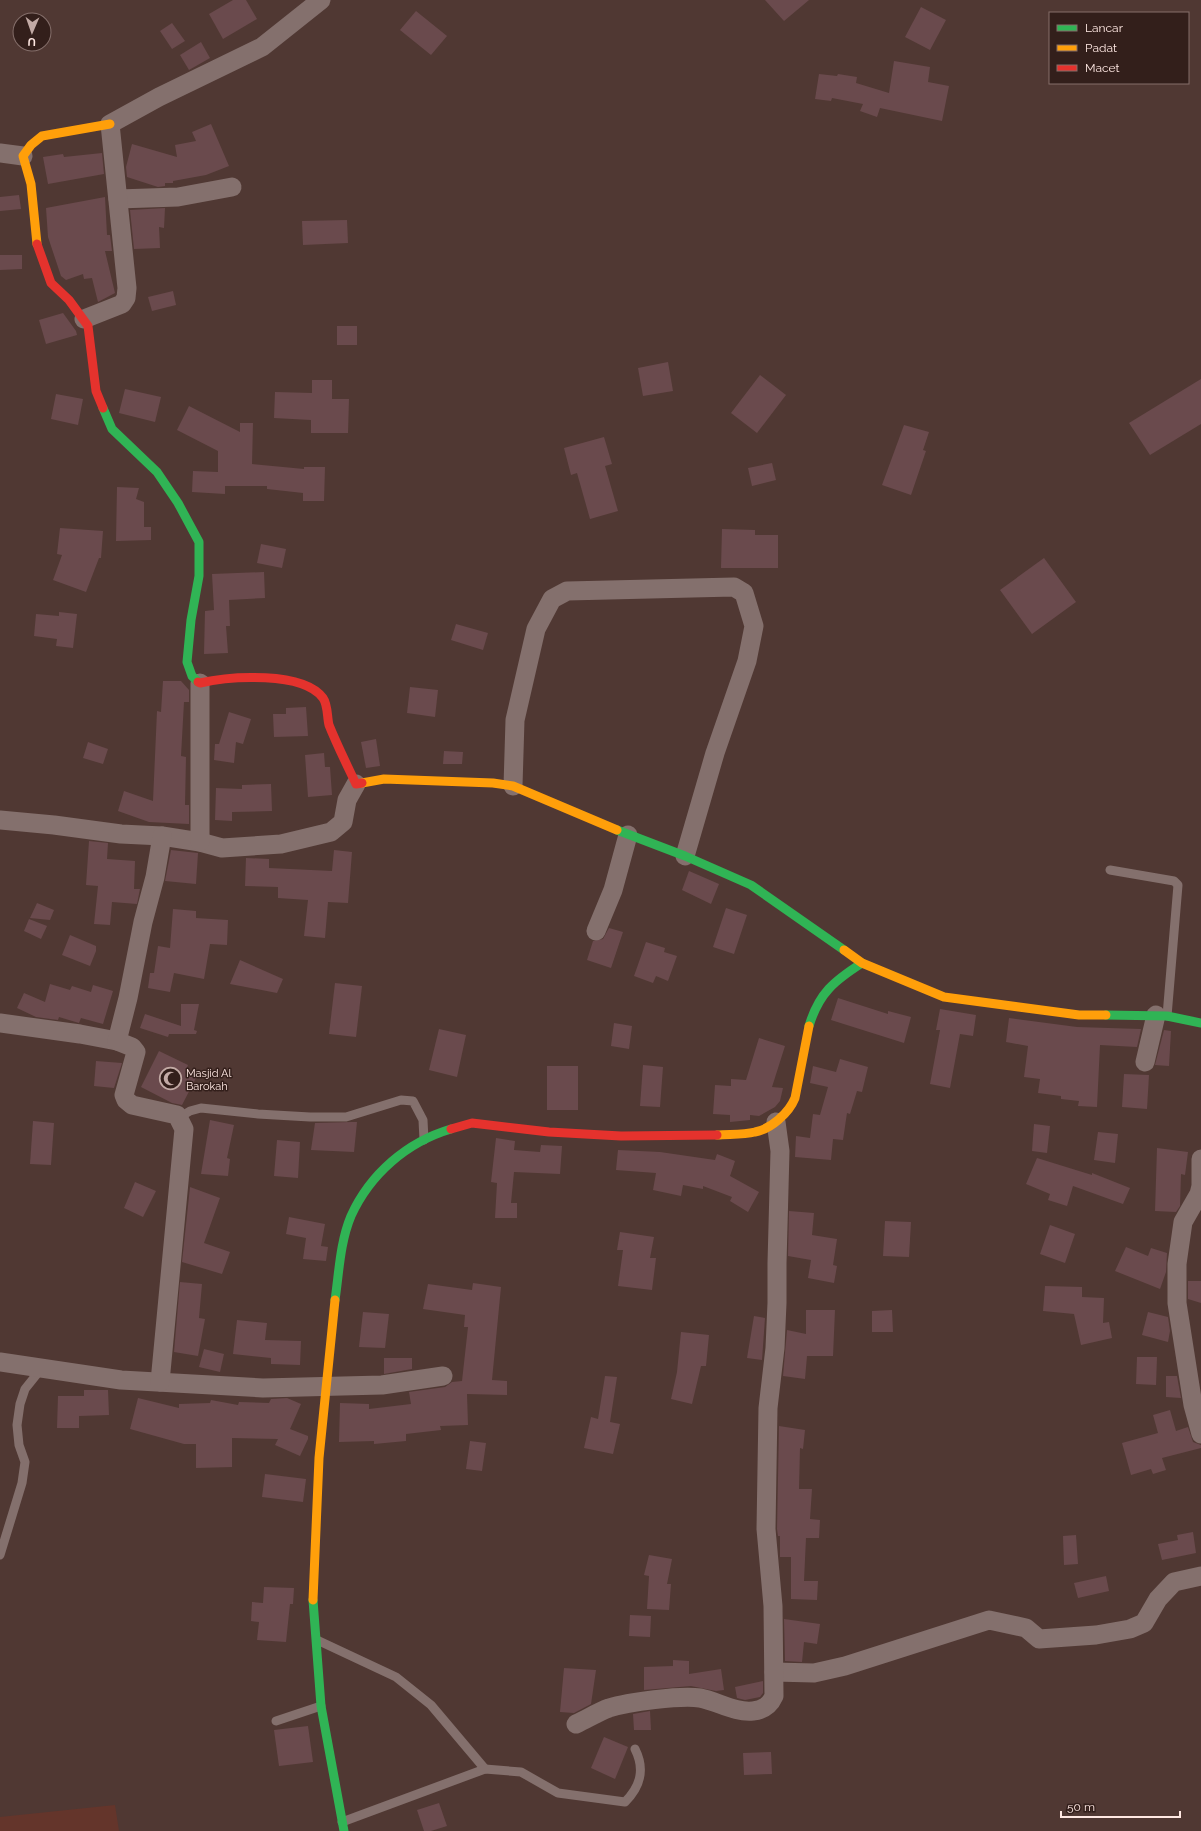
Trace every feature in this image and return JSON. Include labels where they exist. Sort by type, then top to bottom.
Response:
[{"type":"street","points":[[200,842],[200,683],[192,676],[187,662],[191,620],[200,576],[199,542],[178,503],[157,472],[112,429],[96,391],[88,326],[69,300],[51,283],[44,268],[36,239],[31,184],[23,156],[31,144],[42,136],[110,124],[159,97],[262,47],[322,0]]},
{"type":"street","points":[[84,319],[122,304],[126,298],[128,288],[110,124]]},
{"type":"street","points":[[0,153],[23,156]]},
{"type":"street","points":[[118,199],[178,197],[232,186]]},
{"type":"street","points":[[513,786],[515,720],[536,629],[552,599],[567,591],[734,587],[744,593],[754,626],[747,661],[715,753],[685,856]]},
{"type":"street","points":[[200,683],[213,680],[278,678],[308,685],[324,699],[329,724],[356,784]]},
{"type":"street","points":[[356,784],[384,779],[493,783],[513,786],[628,835],[685,856],[750,885],[862,963],[944,997],[1079,1015],[1162,1016],[1201,1023]]},
{"type":"street","points":[[0,820],[54,825],[120,834],[162,836],[200,842],[222,848],[281,844],[331,832],[343,822],[347,800],[356,784]]},
{"type":"street","points":[[596,931],[613,890],[628,835]]},
{"type":"street","points":[[117,1041],[155,877],[162,836]]},
{"type":"street","points":[[343,1826],[320,1706],[313,1594],[319,1458],[325,1386],[341,1254],[351,1217],[367,1188],[383,1168],[401,1153],[436,1133],[472,1122],[573,1133],[620,1136],[692,1136],[757,1132],[776,1122],[791,1108],[795,1098],[806,1032],[820,1004],[834,982],[862,963]]},
{"type":"street","points":[[1145,1062],[1162,1016]]},
{"type":"street","points":[[0,1023],[80,1034],[117,1041],[132,1047],[136,1052],[124,1095],[126,1100],[132,1105],[177,1115],[180,1117],[184,1128],[160,1382]]},
{"type":"street","points":[[576,1724],[610,1708],[659,1699],[700,1698],[738,1710],[752,1711],[762,1709],[770,1703],[774,1696],[774,1606],[766,1522],[768,1408],[775,1348],[778,1303],[776,1263],[780,1151],[776,1122]]},
{"type":"street","points":[[1201,1159],[1201,1186],[1199,1194],[1183,1222],[1177,1264],[1177,1302],[1194,1405],[1201,1434]]},
{"type":"street","points":[[0,1362],[121,1380],[263,1388],[382,1385],[443,1376]]},
{"type":"street","points":[[774,1672],[814,1673],[845,1666],[989,1620],[1026,1628],[1039,1639],[1096,1635],[1130,1629],[1144,1623],[1158,1599],[1174,1582],[1201,1576]]},
{"type":"lane","points":[[1110,870],[1174,880],[1178,885],[1162,1016]]},
{"type":"lane","points":[[180,1117],[190,1111],[201,1108],[258,1114],[310,1117],[346,1117],[401,1100],[413,1101],[423,1120],[424,1140]]},
{"type":"lane","points":[[0,1555],[22,1483],[25,1462],[20,1445],[17,1425],[20,1404],[25,1389],[41,1369]]},
{"type":"lane","points":[[316,1639],[396,1677],[431,1705],[485,1769]]},
{"type":"lane","points":[[276,1721],[320,1706]]},
{"type":"lane","points":[[343,1826],[485,1769],[521,1772],[558,1793],[625,1802],[632,1794],[642,1771],[640,1758],[635,1749]]},
{"type":"shaded area","points":[[115,1805],[119,1831],[0,1831],[0,1817]]},
{"type":"building","points":[[233,0],[246,0],[257,19],[223,39],[209,14]]},
{"type":"building","points":[[765,0],[809,0],[784,21]]},
{"type":"building","points":[[921,7],[946,20],[930,50],[905,37]]},
{"type":"building","points":[[416,11],[447,36],[431,55],[400,30]]},
{"type":"building","points":[[172,23],[185,41],[172,49],[160,31]]},
{"type":"building","points":[[201,42],[210,58],[189,70],[180,55]]},
{"type":"building","points":[[894,61],[930,67],[928,82],[949,86],[942,121],[880,108],[877,117],[860,111],[863,104],[832,98],[831,101],[815,99],[819,74],[837,76],[838,74],[857,77],[856,83],[889,93]]},
{"type":"building","points":[[211,124],[229,166],[206,175],[173,181],[173,183],[165,183],[165,186],[158,187],[127,177],[126,167],[132,144],[177,157],[175,145],[196,141],[192,132]]},
{"type":"building","points":[[102,153],[104,174],[48,184],[43,157],[63,154],[64,157]]},
{"type":"building","points":[[19,195],[21,209],[0,211],[0,197]]},
{"type":"building","points":[[105,197],[107,235],[110,235],[112,251],[105,251],[115,293],[98,302],[92,278],[84,279],[83,274],[66,280],[61,276],[48,237],[46,208]]},
{"type":"building","points":[[165,208],[164,228],[159,227],[160,248],[134,249],[130,210]]},
{"type":"building","points":[[347,220],[348,243],[303,245],[302,221]]},
{"type":"building","points":[[0,255],[22,255],[22,269],[0,270]]},
{"type":"building","points":[[173,291],[176,305],[152,311],[148,297]]},
{"type":"building","points":[[63,313],[76,331],[77,335],[46,344],[39,320]]},
{"type":"building","points":[[337,326],[357,326],[357,345],[337,345]]},
{"type":"building","points":[[668,362],[673,391],[643,396],[638,368]]},
{"type":"building","points":[[760,375],[786,395],[757,433],[731,413]]},
{"type":"building","points":[[1201,379],[1201,424],[1150,455],[1129,423]]},
{"type":"building","points":[[312,380],[332,380],[332,399],[349,399],[348,433],[311,433],[311,420],[274,418],[275,392],[312,393]]},
{"type":"building","points":[[125,389],[161,397],[155,422],[119,413]]},
{"type":"building","points":[[56,394],[83,399],[78,425],[51,419]]},
{"type":"building","points":[[189,406],[240,432],[240,423],[253,423],[252,464],[304,469],[304,467],[325,467],[324,501],[303,501],[303,493],[267,489],[267,486],[225,486],[225,494],[192,492],[193,471],[218,472],[218,451],[177,430]]},
{"type":"building","points":[[904,425],[929,432],[923,450],[926,451],[911,495],[882,485]]},
{"type":"building","points":[[604,437],[612,464],[605,466],[618,511],[590,519],[577,473],[571,475],[564,448]]},
{"type":"building","points":[[772,463],[776,480],[752,486],[748,468]]},
{"type":"building","points":[[117,487],[139,488],[136,499],[144,502],[144,527],[151,527],[151,540],[116,541]]},
{"type":"building","points":[[60,528],[103,531],[101,558],[99,558],[86,592],[53,580],[62,555],[57,554]]},
{"type":"building","points":[[722,529],[755,530],[755,535],[778,535],[778,568],[721,568]]},
{"type":"building","points":[[261,544],[286,549],[282,568],[257,563]]},
{"type":"building","points":[[1044,558],[1076,602],[1032,634],[1000,590]]},
{"type":"building","points":[[264,572],[265,598],[229,600],[230,626],[226,626],[228,653],[204,654],[205,611],[214,610],[212,574]]},
{"type":"building","points":[[59,612],[77,614],[73,648],[56,646],[57,639],[34,636],[36,614],[59,616]]},
{"type":"building","points":[[456,624],[488,633],[483,650],[451,640]]},
{"type":"building","points":[[163,681],[181,681],[189,690],[189,702],[184,702],[181,756],[186,757],[185,805],[189,805],[189,824],[149,822],[118,811],[124,791],[153,801],[157,711],[161,712]]},
{"type":"building","points":[[410,687],[438,690],[435,717],[407,713]]},
{"type":"building","points":[[306,707],[308,736],[274,737],[273,714],[286,714],[286,708]]},
{"type":"building","points":[[229,712],[251,719],[243,744],[236,742],[234,763],[214,760],[215,744],[219,744]]},
{"type":"building","points":[[376,739],[380,766],[366,768],[361,742]]},
{"type":"building","points":[[88,742],[108,749],[103,764],[83,758]]},
{"type":"building","points":[[444,751],[463,752],[462,764],[443,764]]},
{"type":"building","points":[[324,753],[325,767],[330,767],[332,795],[308,797],[305,755]]},
{"type":"building","points":[[271,784],[272,811],[232,812],[232,821],[215,820],[216,788],[242,789],[242,785]]},
{"type":"building","points":[[89,841],[108,843],[107,859],[135,861],[134,889],[140,889],[137,904],[112,902],[110,925],[94,924],[98,886],[86,885]]},
{"type":"building","points":[[171,850],[198,853],[196,884],[165,881]]},
{"type":"building","points":[[334,850],[352,852],[348,903],[328,902],[325,938],[304,936],[308,900],[278,898],[278,887],[245,886],[246,858],[269,859],[269,868],[332,871]]},
{"type":"building","points":[[689,871],[719,884],[711,904],[682,890]]},
{"type":"building","points":[[37,903],[54,910],[50,920],[30,918]]},
{"type":"building","points":[[726,908],[747,915],[734,954],[713,947]]},
{"type":"building","points":[[173,909],[196,911],[196,918],[228,920],[227,945],[210,944],[204,979],[174,973],[170,992],[148,988],[150,973],[154,973],[158,946],[170,948]]},
{"type":"building","points":[[29,919],[47,926],[41,939],[24,931]]},
{"type":"building","points":[[609,928],[623,932],[611,968],[587,960],[593,941],[603,939]]},
{"type":"building","points":[[70,935],[96,946],[96,951],[90,966],[62,955]]},
{"type":"building","points":[[646,942],[665,948],[664,952],[677,956],[668,981],[656,976],[653,983],[634,976]]},
{"type":"building","points":[[240,960],[283,979],[277,993],[230,984]]},
{"type":"building","points":[[335,983],[362,986],[356,1037],[329,1034]]},
{"type":"building","points":[[50,984],[70,990],[72,986],[91,992],[93,985],[113,991],[103,1024],[81,1018],[79,1023],[59,1017],[58,1020],[36,1017],[17,1008],[24,993],[45,1002]]},
{"type":"building","points":[[838,998],[888,1014],[888,1011],[911,1017],[904,1043],[831,1020]]},
{"type":"building","points":[[181,1004],[199,1004],[194,1030],[197,1031],[196,1034],[169,1034],[168,1037],[140,1028],[145,1014],[181,1026]]},
{"type":"building","points":[[940,1009],[976,1015],[973,1036],[960,1034],[950,1088],[930,1084],[940,1030],[936,1030]]},
{"type":"building","points":[[1009,1018],[1077,1027],[1141,1029],[1137,1047],[1100,1045],[1097,1107],[1078,1106],[1079,1101],[1061,1099],[1061,1096],[1038,1093],[1040,1079],[1024,1077],[1028,1046],[1006,1042]]},
{"type":"building","points":[[614,1023],[632,1026],[629,1049],[611,1046]]},
{"type":"building","points":[[439,1029],[466,1035],[457,1077],[429,1070]]},
{"type":"building","points":[[1164,1030],[1171,1031],[1169,1066],[1155,1065]]},
{"type":"building","points":[[759,1038],[785,1046],[772,1087],[783,1088],[780,1101],[775,1107],[759,1116],[750,1115],[750,1120],[730,1122],[730,1115],[713,1114],[715,1085],[731,1086],[731,1079],[746,1080]]},
{"type":"building","name":"Masjid Al Barokah","points":[[159,1051],[188,1065],[186,1070],[198,1074],[182,1105],[172,1103],[141,1087]]},
{"type":"building","points":[[840,1059],[868,1067],[862,1092],[857,1091],[850,1114],[847,1113],[843,1140],[833,1139],[831,1160],[795,1157],[796,1136],[810,1138],[813,1114],[820,1115],[828,1087],[810,1083],[813,1066],[836,1072]]},
{"type":"building","points":[[96,1061],[122,1063],[114,1088],[94,1086]]},
{"type":"building","points":[[643,1065],[663,1067],[660,1107],[640,1106]]},
{"type":"building","points":[[547,1066],[578,1066],[578,1110],[547,1110]]},
{"type":"building","points":[[1124,1074],[1149,1075],[1147,1109],[1122,1107]]},
{"type":"building","points":[[210,1120],[234,1125],[227,1158],[230,1159],[228,1176],[201,1174]]},
{"type":"building","points":[[33,1121],[54,1123],[51,1165],[30,1164]]},
{"type":"building","points":[[357,1122],[354,1152],[311,1150],[315,1123]]},
{"type":"building","points":[[1034,1124],[1050,1126],[1047,1153],[1032,1151]]},
{"type":"building","points":[[1098,1132],[1118,1134],[1115,1163],[1094,1160]]},
{"type":"building","points":[[496,1138],[515,1141],[514,1150],[540,1152],[541,1145],[562,1146],[560,1174],[514,1172],[511,1203],[517,1203],[517,1218],[495,1218],[497,1183],[491,1182]]},
{"type":"building","points":[[277,1140],[300,1142],[298,1178],[274,1176]]},
{"type":"building","points":[[1157,1148],[1188,1152],[1185,1175],[1181,1174],[1180,1206],[1176,1212],[1155,1211]]},
{"type":"building","points":[[618,1150],[660,1152],[715,1160],[717,1154],[735,1161],[730,1176],[759,1192],[748,1212],[730,1201],[732,1197],[703,1186],[703,1189],[683,1185],[681,1196],[653,1190],[656,1173],[616,1170]]},
{"type":"building","points":[[1037,1158],[1092,1175],[1092,1173],[1130,1188],[1123,1204],[1073,1186],[1067,1206],[1048,1200],[1050,1194],[1026,1184]]},
{"type":"building","points":[[135,1182],[156,1191],[143,1217],[124,1208]]},
{"type":"building","points":[[190,1187],[220,1198],[204,1243],[230,1252],[222,1274],[182,1262]]},
{"type":"building","points":[[789,1211],[814,1213],[812,1235],[837,1239],[833,1265],[837,1266],[834,1283],[808,1278],[811,1260],[788,1256]]},
{"type":"building","points":[[289,1217],[325,1224],[321,1246],[328,1247],[326,1261],[303,1259],[306,1238],[286,1234]]},
{"type":"building","points":[[885,1221],[911,1222],[909,1257],[883,1256]]},
{"type":"building","points":[[1050,1225],[1075,1234],[1065,1263],[1040,1254]]},
{"type":"building","points":[[620,1232],[654,1237],[650,1258],[656,1258],[652,1290],[618,1286],[623,1250],[617,1250]]},
{"type":"building","points":[[1126,1247],[1148,1256],[1151,1248],[1167,1253],[1166,1272],[1160,1289],[1115,1271]]},
{"type":"building","points":[[1188,1281],[1201,1281],[1201,1303],[1188,1299]]},
{"type":"building","points":[[180,1282],[202,1284],[199,1318],[205,1319],[198,1356],[174,1352]]},
{"type":"building","points":[[473,1283],[501,1287],[492,1380],[507,1381],[507,1395],[467,1394],[468,1425],[440,1426],[441,1430],[406,1434],[406,1441],[374,1444],[374,1441],[339,1442],[340,1403],[369,1404],[369,1409],[411,1404],[409,1392],[445,1387],[452,1382],[462,1381],[468,1327],[464,1327],[465,1315],[423,1309],[428,1284],[472,1290]]},
{"type":"building","points":[[1045,1286],[1082,1287],[1082,1297],[1104,1298],[1103,1323],[1109,1322],[1112,1338],[1081,1345],[1074,1314],[1043,1311]]},
{"type":"building","points":[[806,1310],[835,1310],[833,1356],[807,1356],[805,1379],[783,1376],[787,1330],[806,1334]]},
{"type":"building","points":[[892,1310],[893,1332],[872,1332],[872,1311]]},
{"type":"building","points":[[363,1312],[389,1314],[385,1348],[359,1347]]},
{"type":"building","points":[[1148,1312],[1168,1317],[1170,1331],[1168,1342],[1142,1335]]},
{"type":"building","points":[[754,1316],[765,1318],[762,1360],[747,1358]]},
{"type":"building","points":[[237,1320],[267,1323],[265,1340],[301,1341],[300,1365],[271,1364],[271,1358],[233,1354]]},
{"type":"building","points":[[681,1332],[709,1335],[706,1366],[701,1366],[692,1404],[671,1399],[677,1372]]},
{"type":"building","points":[[204,1349],[224,1354],[220,1372],[199,1367]]},
{"type":"building","points":[[1137,1357],[1157,1357],[1156,1385],[1136,1384]]},
{"type":"building","points":[[384,1358],[412,1358],[412,1369],[384,1374]]},
{"type":"building","points":[[605,1376],[617,1377],[610,1422],[620,1424],[613,1454],[584,1448],[591,1417],[598,1419]]},
{"type":"building","points":[[1166,1376],[1177,1376],[1181,1398],[1166,1397]]},
{"type":"building","points":[[84,1390],[108,1390],[109,1415],[79,1416],[79,1428],[57,1428],[58,1396],[84,1396]]},
{"type":"building","points":[[138,1398],[179,1408],[179,1404],[210,1403],[211,1400],[238,1405],[239,1402],[269,1403],[271,1399],[287,1398],[301,1404],[290,1429],[308,1436],[308,1439],[300,1456],[275,1445],[278,1439],[232,1438],[232,1467],[196,1468],[196,1444],[184,1444],[130,1429]]},
{"type":"building","points":[[1170,1410],[1176,1431],[1188,1427],[1193,1442],[1201,1445],[1201,1448],[1162,1458],[1166,1470],[1153,1474],[1151,1469],[1131,1475],[1122,1443],[1158,1433],[1153,1415]]},
{"type":"building","points":[[779,1426],[805,1430],[803,1449],[800,1448],[799,1489],[812,1489],[810,1519],[820,1520],[819,1538],[806,1538],[804,1581],[818,1581],[817,1600],[791,1599],[791,1557],[780,1557],[780,1536],[778,1536],[777,1529]]},
{"type":"building","points":[[470,1441],[486,1443],[482,1471],[466,1469]]},
{"type":"building","points":[[265,1474],[306,1479],[303,1502],[262,1497]]},
{"type":"building","points":[[1193,1532],[1196,1553],[1162,1560],[1158,1544],[1178,1540],[1177,1535]]},
{"type":"building","points":[[1076,1535],[1078,1564],[1064,1565],[1063,1536]]},
{"type":"building","points":[[649,1555],[672,1559],[667,1584],[671,1584],[669,1610],[647,1609],[649,1576],[644,1575]]},
{"type":"building","points":[[1106,1576],[1109,1591],[1078,1598],[1074,1583]]},
{"type":"building","points":[[264,1587],[294,1588],[293,1604],[290,1604],[286,1642],[257,1640],[259,1622],[251,1621],[252,1602],[263,1603]]},
{"type":"building","points":[[630,1615],[651,1616],[650,1637],[629,1636]]},
{"type":"building","points":[[784,1619],[820,1624],[817,1644],[804,1642],[802,1662],[785,1661]]},
{"type":"building","points":[[673,1660],[689,1661],[689,1674],[721,1669],[724,1690],[716,1691],[691,1686],[644,1690],[644,1667],[673,1666]]},
{"type":"building","points":[[564,1668],[596,1670],[591,1704],[574,1713],[560,1712]]},
{"type":"building","points":[[763,1681],[763,1693],[760,1697],[745,1700],[737,1698],[735,1687]]},
{"type":"building","points":[[650,1711],[651,1730],[634,1730],[633,1714]]},
{"type":"building","points":[[308,1726],[313,1762],[279,1766],[274,1730]]},
{"type":"building","points":[[604,1737],[628,1747],[615,1779],[591,1768]]},
{"type":"building","points":[[771,1752],[772,1774],[744,1775],[743,1753]]},
{"type":"building","points":[[439,1803],[447,1826],[431,1831],[424,1831],[417,1810]]},
{"type":"traffic: fast","points":[[103,408],[112,429],[157,472],[178,503],[199,542],[199,576],[191,620],[187,662],[192,676],[198,682]]},
{"type":"traffic: fast","points":[[617,830],[685,856],[751,885],[844,950]]},
{"type":"traffic: fast","points":[[809,1026],[823,996],[843,976],[862,963]]},
{"type":"traffic: fast","points":[[1106,1015],[1167,1016],[1201,1023]]},
{"type":"traffic: fast","points":[[335,1300],[344,1236],[351,1216],[368,1187],[379,1173],[405,1151],[419,1142],[451,1129]]},
{"type":"traffic: fast","points":[[313,1600],[321,1706],[344,1831]]},
{"type":"traffic: slow","points":[[37,244],[31,184],[23,156],[31,145],[42,136],[110,124]]},
{"type":"traffic: slow","points":[[362,783],[384,779],[493,783],[513,786],[617,830]]},
{"type":"traffic: slow","points":[[844,950],[862,963],[944,997],[1079,1015],[1106,1015]]},
{"type":"traffic: slow","points":[[717,1135],[746,1134],[755,1132],[767,1128],[784,1115],[795,1098],[809,1026]]},
{"type":"traffic: slow","points":[[313,1600],[319,1458],[335,1300]]},
{"type":"traffic: jam","points":[[37,244],[51,283],[69,300],[88,326],[96,391],[103,408]]},
{"type":"traffic: jam","points":[[198,682],[265,678],[300,683],[313,689],[325,701],[329,725],[356,784],[362,783]]},
{"type":"traffic: jam","points":[[451,1129],[472,1123],[549,1132],[621,1136],[717,1135]]},
{"type":"place","name":"Masjid Al Barokah","points":[[170,1079]]}]
